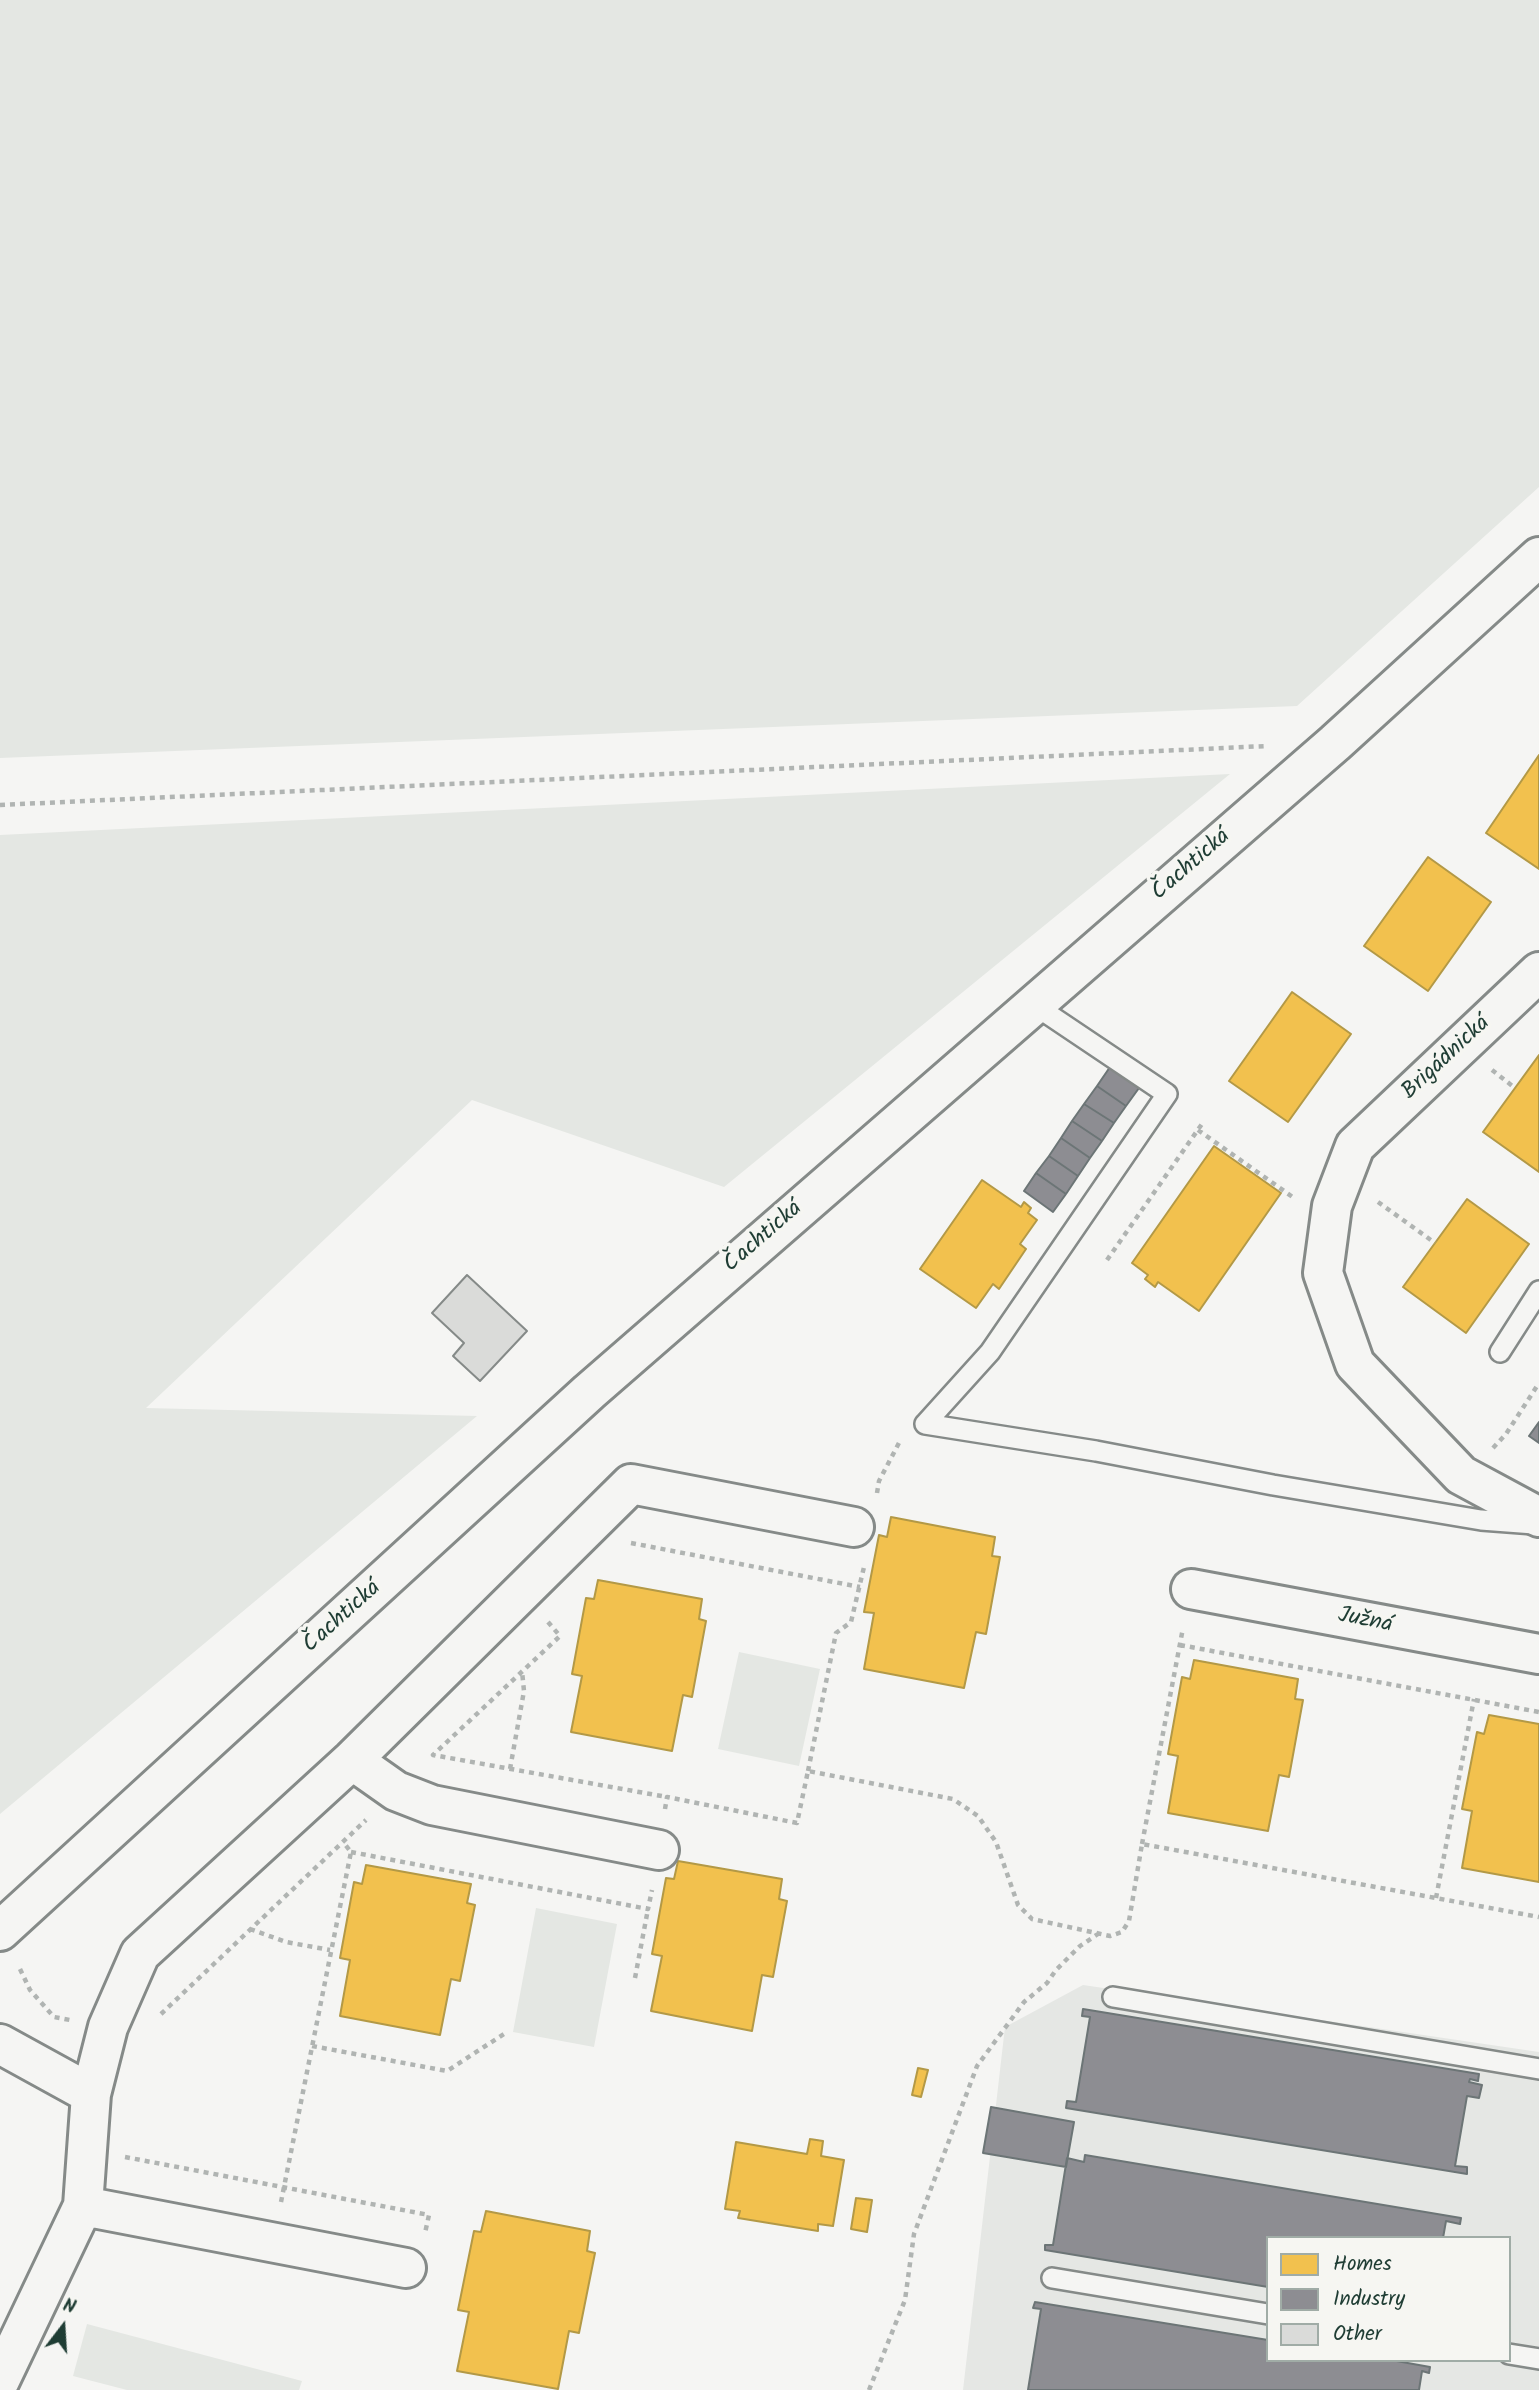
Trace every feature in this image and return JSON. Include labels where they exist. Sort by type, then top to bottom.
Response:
[{"type":"street","name":"Čachtická","points":[[0,1931],[589,1392],[1335,743],[1539,557]]},
{"type":"street","name":"Brigádnická","points":[[1534,986],[1355,1146],[1332,1206],[1323,1273],[1355,1364],[1461,1475],[1539,1517]]},
{"type":"street","points":[[0,2380],[83,2207],[91,2094],[108,2027],[140,1954],[352,1760],[631,1484],[862,1528]]},
{"type":"street","name":"Južná","points":[[1191,1589],[1539,1654]]},
{"type":"street","points":[[352,1760],[396,1791],[432,1805],[659,1850]]},
{"type":"street","points":[[0,2044],[91,2094]]},
{"type":"street","points":[[83,2207],[406,2268]]},
{"type":"lane","points":[[1033,1004],[1167,1094],[990,1352],[925,1424],[1096,1451],[1273,1485],[1480,1520],[1539,1524]]},
{"type":"lane","points":[[1500,1352],[1539,1291]]},
{"type":"lane","points":[[1113,1997],[1539,2068]]},
{"type":"lane","points":[[1052,2278],[1266,2314]]},
{"type":"lane","points":[[1511,2354],[1539,2359]]},
{"type":"path","points":[[0,805],[1335,743]]},
{"type":"path","points":[[1485,1065],[1515,1088]]},
{"type":"path","points":[[1107,1260],[1204,1121]]},
{"type":"path","points":[[1198,1130],[1294,1198]]},
{"type":"path","points":[[1371,1196],[1435,1243]]},
{"type":"path","points":[[1487,1456],[1506,1434],[1539,1383]]},
{"type":"path","points":[[546,1620],[560,1636],[433,1755],[797,1823],[836,1633],[852,1622],[860,1587],[862,1528],[879,1481],[903,1435]]},
{"type":"path","points":[[628,1542],[860,1587]]},
{"type":"path","points":[[808,1771],[953,1799],[978,1816],[996,1842],[1018,1905],[1032,1919],[1110,1936],[1122,1932],[1129,1921],[1191,1589]]},
{"type":"path","points":[[1180,1645],[1539,1712]]},
{"type":"path","points":[[510,1769],[524,1690],[522,1671]]},
{"type":"path","points":[[1436,1898],[1475,1699]]},
{"type":"path","points":[[635,1978],[667,1797]]},
{"type":"path","points":[[20,1969],[30,1990],[54,2017],[140,2034],[373,1813]]},
{"type":"path","points":[[343,1842],[351,1852],[649,1909]]},
{"type":"path","points":[[1142,1844],[1539,1917]]},
{"type":"path","points":[[272,2243],[351,1852]]},
{"type":"path","points":[[250,1929],[286,1942],[330,1951]]},
{"type":"path","points":[[869,2390],[905,2300],[914,2234],[977,2066],[1024,2002],[1047,1983],[1080,1946],[1099,1933]]},
{"type":"path","points":[[312,2046],[447,2071],[507,2032]]},
{"type":"path","points":[[120,2156],[429,2215],[423,2242],[431,2244],[425,2272],[406,2268]]},
{"type":"shaded area","points":[[0,0],[1539,0],[1539,487],[1297,706],[0,758]]},
{"type":"shaded area","points":[[1230,774],[724,1187],[472,1100],[146,1408],[477,1416],[0,1814],[0,835]]},
{"type":"shaded area","points":[[739,1652],[820,1669],[799,1766],[718,1749]]},
{"type":"shaded area","points":[[536,1908],[617,1924],[594,2047],[513,2032]]},
{"type":"shaded area","points":[[1083,1985],[1539,2052],[1539,2390],[963,2390],[1005,2027]]},
{"type":"shaded area","points":[[87,2324],[302,2381],[299,2390],[127,2390],[73,2376]]},
{"type":"building: Homes","points":[[1539,755],[1539,869],[1486,833]]},
{"type":"building: Homes","points":[[1428,857],[1491,902],[1428,991],[1364,946]]},
{"type":"building: Homes","points":[[1292,992],[1351,1034],[1288,1122],[1229,1081]]},
{"type":"building: Homes","points":[[1539,1055],[1539,1172],[1483,1132]]},
{"type":"building: Homes","points":[[1214,1146],[1281,1193],[1199,1311],[1158,1282],[1155,1287],[1145,1279],[1148,1275],[1132,1263]]},
{"type":"building: Homes","points":[[982,1180],[1021,1207],[1024,1202],[1031,1208],[1028,1213],[1037,1220],[1020,1244],[1026,1249],[999,1289],[993,1284],[976,1308],[920,1269]]},
{"type":"building: Homes","points":[[1467,1199],[1529,1244],[1466,1333],[1403,1287]]},
{"type":"building: Homes","points":[[891,1517],[995,1537],[992,1556],[1000,1557],[986,1634],[976,1632],[964,1688],[864,1669],[874,1613],[864,1612],[879,1535],[887,1537]]},
{"type":"building: Homes","points":[[598,1580],[702,1599],[699,1619],[706,1621],[692,1697],[683,1695],[672,1751],[571,1732],[582,1676],[572,1674],[586,1598],[594,1599]]},
{"type":"building: Homes","points":[[1194,1660],[1298,1679],[1295,1699],[1303,1700],[1289,1777],[1279,1775],[1268,1831],[1168,1813],[1178,1756],[1168,1754],[1182,1677],[1190,1679]]},
{"type":"building: Homes","points":[[1489,1715],[1539,1724],[1539,1882],[1462,1868],[1472,1811],[1462,1809],[1477,1732],[1484,1734]]},
{"type":"building: Homes","points":[[678,1861],[782,1879],[779,1899],[787,1901],[773,1977],[762,1975],[752,2031],[651,2011],[662,1956],[652,1954],[666,1878],[674,1879]]},
{"type":"building: Homes","points":[[366,1865],[471,1884],[467,1903],[475,1905],[460,1981],[451,1979],[440,2035],[340,2016],[350,1960],[340,1958],[354,1882],[362,1884]]},
{"type":"building: Homes","points":[[918,2068],[928,2070],[921,2097],[912,2095]]},
{"type":"building: Homes","points":[[810,2139],[823,2141],[821,2156],[844,2160],[833,2226],[818,2224],[818,2231],[738,2218],[740,2211],[725,2209],[736,2142],[807,2154]]},
{"type":"building: Homes","points":[[856,2198],[872,2200],[867,2232],[851,2229]]},
{"type":"building: Homes","points":[[486,2211],[590,2231],[587,2251],[595,2253],[579,2333],[569,2331],[558,2389],[457,2371],[469,2312],[458,2310],[474,2231],[481,2232]]},
{"type":"building: Industry","points":[[1110,1067],[1139,1088],[1126,1106],[1097,1086]]},
{"type":"building: Industry","points":[[1097,1086],[1126,1106],[1114,1123],[1084,1104]]},
{"type":"building: Industry","points":[[1084,1104],[1114,1123],[1102,1141],[1072,1121]]},
{"type":"building: Industry","points":[[1072,1121],[1102,1141],[1090,1158],[1061,1138]]},
{"type":"building: Industry","points":[[1061,1138],[1090,1158],[1078,1176],[1049,1156]]},
{"type":"building: Industry","points":[[1049,1156],[1078,1176],[1066,1194],[1036,1173]]},
{"type":"building: Industry","points":[[1036,1173],[1066,1194],[1053,1212],[1024,1191]]},
{"type":"building: Industry","points":[[1539,1422],[1539,1443],[1529,1436]]},
{"type":"building: Industry","points":[[1083,2009],[1479,2074],[1478,2081],[1470,2079],[1469,2082],[1482,2085],[1479,2098],[1467,2096],[1455,2166],[1467,2167],[1467,2174],[1066,2108],[1067,2101],[1076,2102],[1090,2017],[1082,2016]]},
{"type":"building: Industry","points":[[991,2107],[1074,2122],[1066,2167],[983,2153]]},
{"type":"building: Industry","points":[[1085,2155],[1461,2218],[1460,2224],[1446,2221],[1443,2236],[1266,2236],[1266,2287],[1045,2250],[1045,2245],[1053,2245],[1067,2158],[1084,2162]]},
{"type":"building: Industry","points":[[1035,2302],[1266,2340],[1266,2362],[1402,2362],[1430,2367],[1429,2373],[1422,2371],[1419,2390],[1028,2390],[1041,2309],[1033,2308]]},
{"type":"building: Other","points":[[467,1275],[527,1331],[480,1381],[453,1356],[464,1343],[432,1313]]}]
